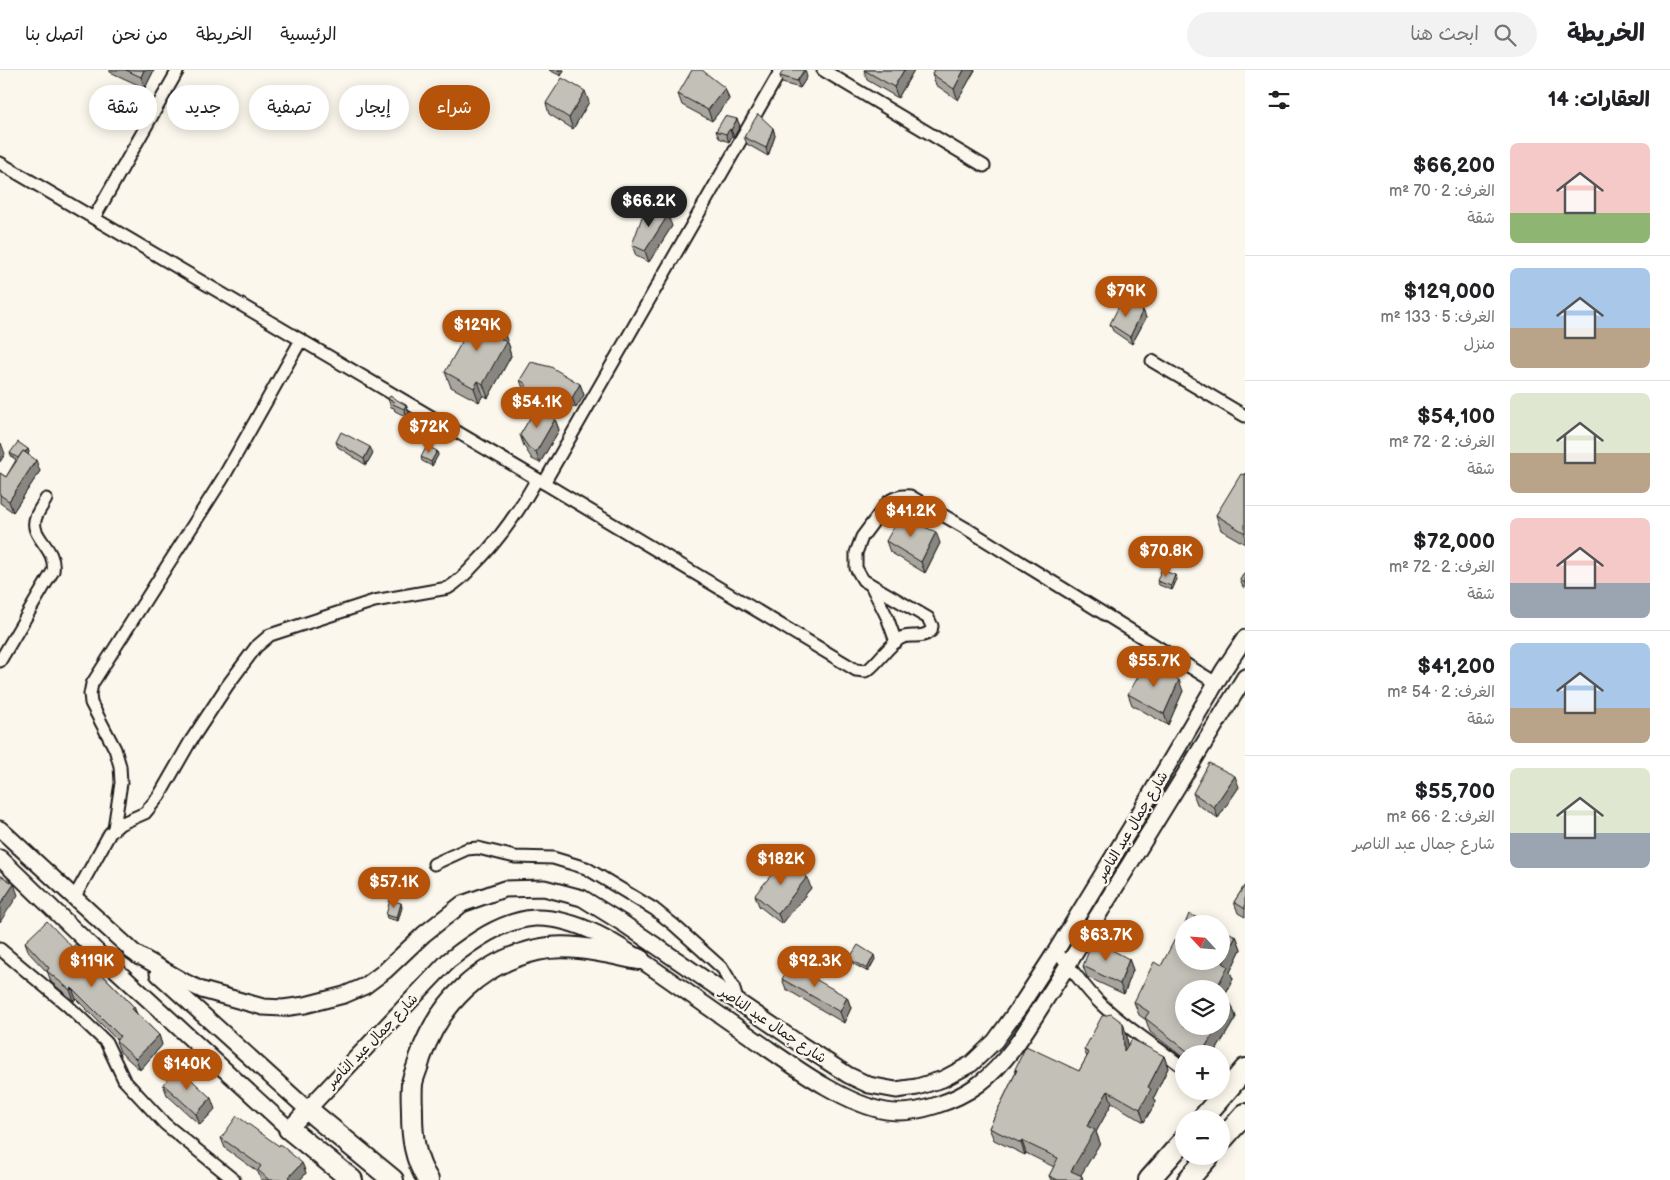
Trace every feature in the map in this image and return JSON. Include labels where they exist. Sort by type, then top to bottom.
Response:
[{"type":"highway","points":[[428,1180],[415,1154],[412,1130],[412,1082],[426,1041],[439,1017],[456,996],[474,978],[518,955],[540,949],[594,950],[639,959]]},
{"type":"highway","points":[[1230,1082],[1245,1069]]},
{"type":"highway","points":[[307,1109],[393,1180]]},
{"type":"highway","points":[[1230,1131],[1245,1114]]},
{"type":"highway","points":[[289,1128],[352,1180]]},
{"type":"highway","points":[[1148,1180],[1175,1150]]},
{"type":"highway","points":[[1188,1180],[1200,1165]]},
{"type":"main road","name":"شارع جمال عبد الناصر","points":[[132,951],[184,982],[202,990],[263,1007],[305,1006],[344,995],[364,986],[385,971],[424,934],[462,904],[504,889],[544,888],[582,898],[624,924],[848,1075],[869,1085],[896,1090],[918,1087],[943,1079],[971,1064],[995,1041],[1056,951],[1216,683],[1245,638]]},
{"type":"main road","name":"شارع جمال عبد الناصر","points":[[289,1128],[448,961],[468,945],[495,930],[533,918],[576,924],[610,941],[639,959],[798,1070],[834,1091],[867,1106],[888,1112],[915,1111],[944,1102],[976,1086],[996,1071],[1008,1056],[1068,964],[1245,677]]},
{"type":"main road","points":[[0,829],[307,1109]]},
{"type":"main road","points":[[0,858],[115,969],[289,1128]]},
{"type":"street","points":[[94,218],[178,70]]},
{"type":"street","points":[[74,898],[110,833],[114,828],[145,813],[151,808],[202,723],[256,647],[270,635],[374,601],[448,588],[456,583],[486,553],[517,515],[541,481],[781,70]]},
{"type":"street","points":[[822,70],[984,166]]},
{"type":"street","points":[[0,163],[541,481],[860,672],[869,669],[903,637],[920,637],[931,631],[930,621],[924,615],[871,585],[860,577],[856,568],[856,553],[862,537],[888,502],[899,496],[910,496],[967,529],[1216,683]]},
{"type":"street","points":[[114,828],[121,783],[120,766],[115,749],[91,703],[92,684],[223,478],[301,340]]},
{"type":"street","points":[[1152,361],[1245,416]]},
{"type":"street","points":[[0,661],[53,571],[53,557],[37,533],[35,525],[36,517],[46,499]]},
{"type":"street","points":[[871,585],[887,617],[896,642]]},
{"type":"street","points":[[434,864],[467,850],[478,848],[515,857],[565,860],[586,868],[654,909],[674,924],[723,969],[733,986],[737,1000]]},
{"type":"street","points":[[0,949],[106,1042],[124,1080],[165,1124],[234,1180]]},
{"type":"street","points":[[1056,951],[1101,1004],[1143,1039],[1175,1062]]},
{"type":"building","points":[[126,70],[144,70],[141,77]]},
{"type":"building","points":[[692,70],[702,70],[725,88],[708,110],[678,94]]},
{"type":"building","points":[[783,70],[804,70],[797,81],[780,76]]},
{"type":"building","points":[[864,70],[904,70],[894,87]]},
{"type":"building","points":[[934,70],[964,70],[954,89],[932,74]]},
{"type":"building","points":[[562,78],[585,91],[569,118],[546,103]]},
{"type":"building","points":[[758,114],[773,128],[766,148],[744,137]]},
{"type":"building","points":[[725,116],[737,119],[731,130],[726,134],[716,131]]},
{"type":"building","points":[[646,206],[668,215],[645,251],[632,245]]},
{"type":"building","points":[[1122,300],[1143,310],[1130,337],[1110,324]]},
{"type":"building","points":[[478,313],[483,313],[504,333],[501,339],[506,342],[483,384],[478,381],[474,388],[445,372]]},
{"type":"building","points":[[531,362],[551,367],[580,384],[572,398],[558,389],[545,410],[529,400],[530,392],[526,390],[526,384],[520,380]]},
{"type":"building","points":[[390,396],[406,405],[404,409],[393,404],[394,402],[388,399]]},
{"type":"building","points":[[536,408],[555,419],[536,452],[529,448],[520,435]]},
{"type":"building","points":[[341,432],[370,447],[364,459],[336,442]]},
{"type":"building","points":[[18,442],[28,449],[25,452],[23,451],[18,458],[10,453]]},
{"type":"building","points":[[427,446],[437,451],[431,462],[421,457]]},
{"type":"building","points":[[23,451],[36,460],[9,501],[0,495],[0,473],[6,477]]},
{"type":"building","points":[[1245,473],[1245,533],[1216,515],[1241,474],[1244,475]]},
{"type":"building","points":[[900,516],[936,532],[921,562],[886,541]]},
{"type":"building","points":[[1161,570],[1175,575],[1171,586],[1157,581]]},
{"type":"building","points":[[1245,572],[1245,583],[1240,580]]},
{"type":"building","points":[[1147,662],[1179,680],[1164,714],[1128,694]]},
{"type":"building","points":[[1209,763],[1235,776],[1214,807],[1193,793]]},
{"type":"building","points":[[784,859],[807,877],[778,914],[755,895]]},
{"type":"building","points":[[0,875],[14,884],[0,905]]},
{"type":"building","points":[[1245,885],[1245,909],[1234,902]]},
{"type":"building","points":[[390,900],[401,903],[397,918],[386,915]]},
{"type":"building","points":[[47,921],[72,947],[76,944],[95,967],[134,1007],[132,1009],[159,1035],[136,1059],[116,1041],[120,1036],[72,988],[70,990],[47,971],[49,968],[25,942]]},
{"type":"building","points":[[1230,933],[1236,936],[1230,948]]},
{"type":"building","points":[[1175,939],[1175,970],[1226,970],[1221,980],[1175,980],[1175,1035],[1213,1035],[1206,1045],[1180,1045],[1145,1018],[1149,1012],[1134,1002],[1154,962],[1161,966]]},
{"type":"building","points":[[1093,940],[1129,959],[1120,984],[1083,966]]},
{"type":"building","points":[[858,945],[874,955],[867,969],[849,959]]},
{"type":"building","points":[[790,965],[847,997],[840,1012],[782,979]]},
{"type":"building","points":[[1111,1014],[1123,1023],[1124,1051],[1132,1039],[1164,1056],[1148,1087],[1151,1089],[1140,1109],[1108,1091],[1087,1126],[1095,1130],[1071,1171],[1082,1176],[1080,1180],[1058,1180],[1049,1176],[1058,1158],[989,1128],[1017,1070],[1015,1069],[1026,1046],[1079,1071],[1089,1053],[1084,1050],[1102,1016]]},
{"type":"building","points":[[179,1068],[211,1098],[196,1114],[163,1084]]},
{"type":"building","points":[[237,1116],[279,1146],[280,1144],[302,1163],[289,1177],[292,1180],[269,1180],[258,1170],[261,1166],[221,1138]]}]
